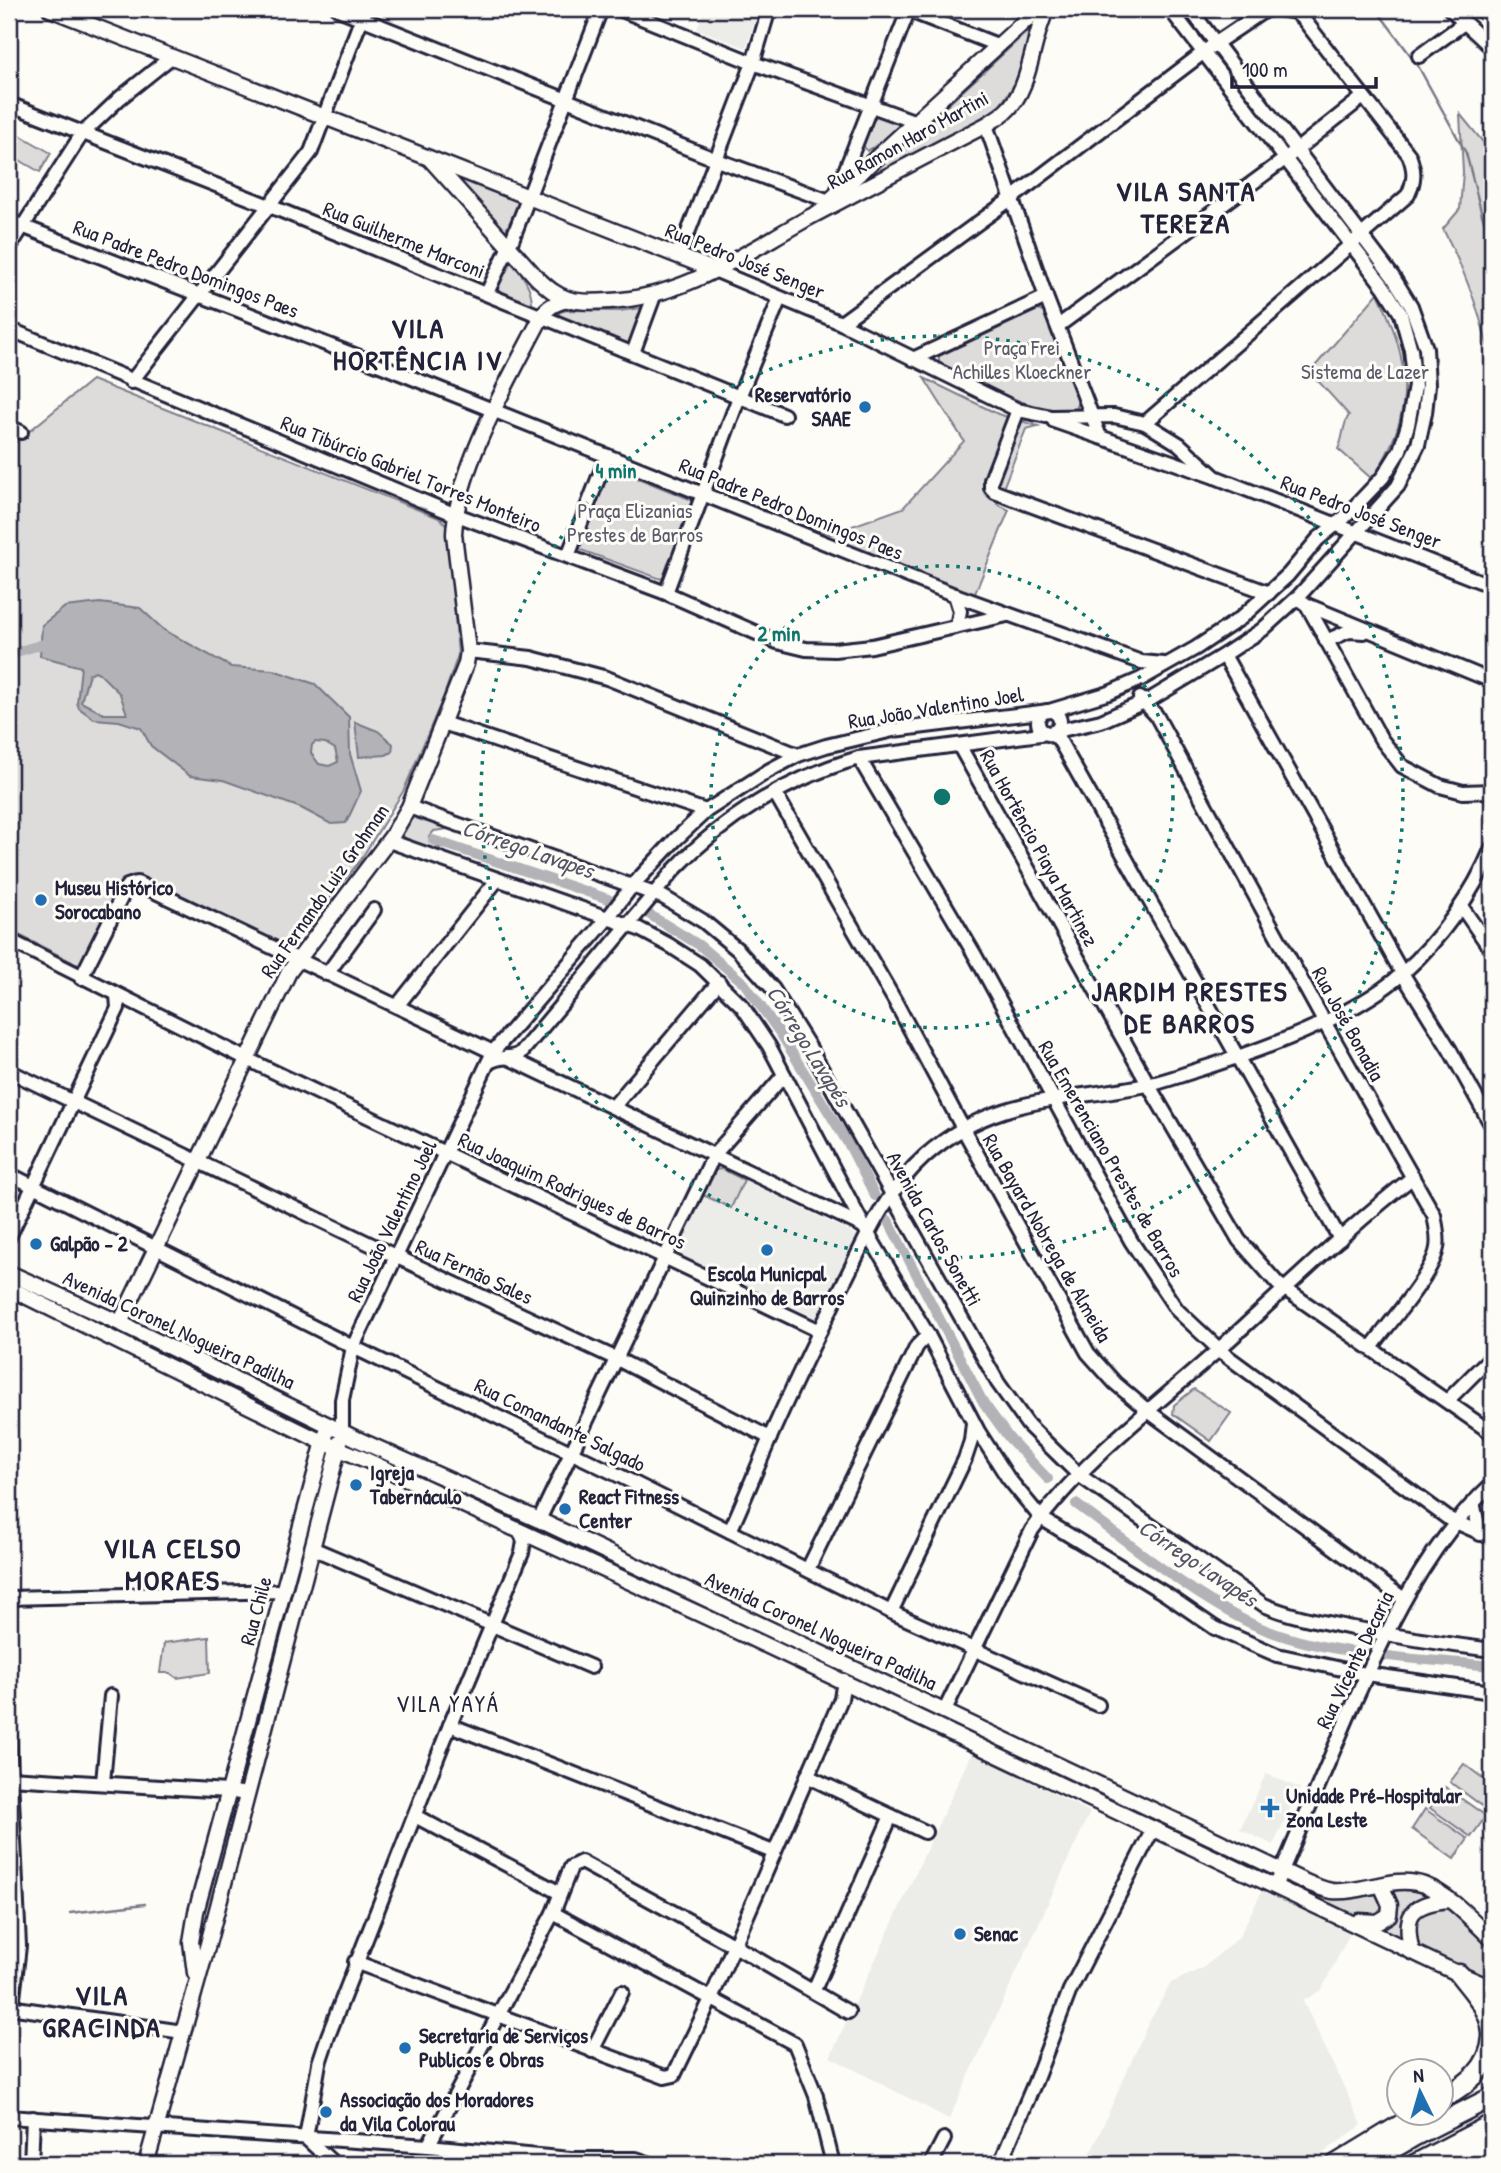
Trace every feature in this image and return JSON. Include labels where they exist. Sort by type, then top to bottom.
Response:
[{"type":"highway","points":[[1456,2091],[1478,2073],[1489,2053],[1492,2035],[1488,2014],[1459,1974]]},
{"type":"highway","points":[[1367,2164],[1492,2097]]},
{"type":"highway","points":[[1415,2164],[1492,2124]]},
{"type":"highway","points":[[1336,2164],[1394,2128]]},
{"type":"highway","points":[[1445,2164],[1492,2140]]},
{"type":"main road","name":"Rua Pedro José Senger","points":[[50,9],[714,270]]},
{"type":"main road","name":"Rua Ramon Haro Martini","points":[[807,219],[1038,9]]},
{"type":"main road","name":"Rua Ramon Haro Martini","points":[[570,300],[597,302],[654,296],[686,285],[986,125],[1012,104],[1027,72],[1047,9]]},
{"type":"main road","points":[[1019,25],[1031,27],[1036,38]]},
{"type":"main road","name":"Rua Pedro José Senger","points":[[430,159],[509,246]]},
{"type":"main road","points":[[509,246],[537,278],[554,293],[570,300]]},
{"type":"main road","points":[[673,254],[686,264],[686,285]]},
{"type":"main road","points":[[537,278],[543,314],[559,301],[570,300]]},
{"type":"main road","name":"Rua Fernando Luiz Grohman","points":[[120,1323],[289,972],[390,839],[409,807],[466,664],[468,651],[454,514],[494,411],[543,314]]},
{"type":"main road","name":"Avenida Coronel Nogueira Padilha","points":[[9,1273],[120,1323],[336,1428],[539,1520],[850,1680],[1153,1829],[1492,1988]]},
{"type":"main road","name":"Avenida Coronel Nogueira Padilha","points":[[9,1288],[323,1443],[366,1460],[850,1680],[944,1712],[1318,1887],[1332,1891],[1402,1882],[1421,1884],[1448,1900],[1492,1939]]},
{"type":"main road","points":[[323,1443],[336,1428]]},
{"type":"main road","points":[[336,1428],[338,1449]]},
{"type":"main road","name":"Rua Chile","points":[[191,1998],[195,1970],[191,1941],[196,1912],[323,1443]]},
{"type":"main road","name":"Rua Chile","points":[[146,2164],[208,1944],[338,1449]]},
{"type":"main road","points":[[328,1487],[338,1467],[349,1462],[366,1460]]},
{"type":"main road","points":[[1348,1920],[1373,1923],[1386,1918],[1390,1905],[1381,1885]]},
{"type":"main road","points":[[1412,1952],[1407,1928],[1411,1914],[1423,1904],[1448,1900]]},
{"type":"main road","points":[[191,1941],[196,1948],[203,1948],[208,1944]]},
{"type":"street","points":[[338,9],[363,13],[717,160],[833,197],[872,106],[908,9],[996,45]]},
{"type":"street","points":[[487,293],[509,246],[601,9]]},
{"type":"street","points":[[619,9],[753,63],[916,122]]},
{"type":"street","points":[[673,254],[681,249],[684,243],[717,160],[753,63],[769,9]]},
{"type":"street","name":"Rua João Valentino Joel","points":[[336,1428],[353,1347],[497,1053],[632,886],[675,839],[706,811],[768,771],[798,755],[826,746],[894,730],[1046,712],[1109,693],[1146,689],[1168,664],[1241,618],[1289,575],[1318,539],[1383,477],[1400,450],[1415,387],[1401,314],[1384,287],[1170,9]]},
{"type":"street","name":"Rua João Valentino Joel","points":[[522,1058],[655,894],[694,849],[713,832],[811,774],[859,758],[1054,731],[1101,720],[1146,689],[1224,655],[1302,602],[1338,552],[1398,486],[1409,468],[1421,435],[1428,385],[1426,348],[1411,306],[1362,236],[1190,9]]},
{"type":"street","points":[[841,323],[1012,198],[1216,43],[1265,10],[1272,9]]},
{"type":"street","points":[[1145,423],[1352,246],[1408,195],[1414,182],[1414,167],[1409,155],[1304,20],[1295,12],[1278,9]]},
{"type":"street","points":[[1450,9],[1492,48]]},
{"type":"street","points":[[1480,9],[1492,19]]},
{"type":"street","points":[[131,382],[312,152],[363,13]]},
{"type":"street","points":[[1419,56],[1464,23]]},
{"type":"street","points":[[9,248],[82,134],[120,98],[170,58]]},
{"type":"street","points":[[1058,326],[1297,150],[1363,97]]},
{"type":"street","name":"Rua Guilherme Marconi","points":[[9,104],[543,314],[633,354],[784,415]]},
{"type":"street","points":[[986,125],[1046,297],[1098,433]]},
{"type":"street","name":"Rua Padre Pedro Domingos Paes","points":[[9,221],[1007,615],[1147,663],[1168,664]]},
{"type":"street","name":"Rua Pedro José Senger","points":[[714,270],[841,323],[1018,410],[1098,433],[1492,586]]},
{"type":"street","points":[[633,354],[654,296]]},
{"type":"street","points":[[914,359],[1046,297]]},
{"type":"street","points":[[666,593],[739,397],[780,298]]},
{"type":"street","name":"Rua Tibúrcio Gabriel Torres Monteiro","points":[[9,329],[131,382],[454,514],[666,593],[777,642],[806,649],[834,650],[872,646],[1007,615]]},
{"type":"street","points":[[1018,410],[991,480],[991,488],[995,492],[1269,593]]},
{"type":"street","name":"Rua Pedro José Senger","points":[[1037,415],[1106,415],[1145,423],[1180,444],[1214,477]]},
{"type":"street","points":[[1098,433],[1100,420],[1106,415]]},
{"type":"street","points":[[1166,460],[1177,458],[1180,444]]},
{"type":"street","points":[[568,556],[607,456]]},
{"type":"street","points":[[1311,516],[1315,521],[1318,539],[1328,536],[1335,538],[1338,552]]},
{"type":"street","points":[[1242,582],[1248,589],[1251,608]]},
{"type":"street","points":[[955,595],[960,611],[957,626]]},
{"type":"street","points":[[1302,602],[1492,681]]},
{"type":"street","points":[[1302,602],[1381,739],[1402,765],[1421,778],[1440,786],[1463,792],[1492,791]]},
{"type":"street","points":[[1326,641],[1349,631],[1382,636]]},
{"type":"street","points":[[468,651],[531,658],[607,678],[798,755]]},
{"type":"street","points":[[1224,655],[1402,973],[1450,1050],[1492,1126]]},
{"type":"street","name":"Rua Padre Pedro Domingos Paes","points":[[1132,658],[1146,689]]},
{"type":"street","name":"Rua José Bonadia","points":[[1146,689],[1156,715],[1434,1215],[1437,1249],[1429,1269],[1371,1348]]},
{"type":"street","name":"Rua João Valentino Joel","points":[[1046,712],[1055,713],[1054,731]]},
{"type":"street","name":"Rua João Valentino Joel","points":[[1046,712],[1037,721],[1054,731]]},
{"type":"street","points":[[443,723],[706,811]]},
{"type":"street","points":[[1054,731],[1340,1239]]},
{"type":"street","name":"Rua Hortêncio Piaya Martinez","points":[[959,745],[1238,1240],[1259,1266],[1284,1289],[1492,1433]]},
{"type":"street","name":"Rua Emerenciano Prestes de Barros","points":[[859,758],[976,957],[1131,1241],[1177,1310],[1219,1349],[1454,1523],[1486,1536]]},
{"type":"street","name":"Rua Bayard Nobrega de Almeida","points":[[775,793],[895,1001],[1088,1353],[1115,1383],[1148,1411],[1404,1600]]},
{"type":"street","name":"Avenida Carlos Sonetti","points":[[409,807],[655,894],[703,921],[738,950],[773,989],[892,1191],[999,1383],[1028,1425],[1076,1478],[1247,1596],[1282,1613],[1384,1638],[1492,1650]]},
{"type":"street","points":[[390,839],[496,880],[628,926],[669,945],[700,965],[743,1006],[784,1075],[866,1230],[928,1335],[989,1451],[1041,1518],[1167,1595],[1215,1628],[1277,1655],[1339,1669],[1369,1671],[1492,1692]]},
{"type":"street","points":[[730,1531],[770,1438],[853,1264],[866,1230],[892,1191],[926,1156],[963,1128],[989,1115],[1021,1104],[1149,1085],[1239,1057],[1324,1021],[1365,999],[1402,973],[1429,945],[1461,906],[1492,848]]},
{"type":"street","points":[[397,1006],[496,880]]},
{"type":"street","points":[[81,978],[127,886],[137,883],[497,1053],[513,1044],[522,1058],[866,1230]]},
{"type":"street","points":[[1461,906],[1492,951]]},
{"type":"street","points":[[327,974],[374,910]]},
{"type":"street","name":"Rua Joaquim Rodrigues de Barros","points":[[9,940],[247,1059],[667,1256],[820,1331]]},
{"type":"street","points":[[614,1106],[719,982]]},
{"type":"street","points":[[9,1237],[118,1008],[117,995]]},
{"type":"street","name":"Rua Fernão Sales","points":[[9,1070],[617,1359],[770,1438]]},
{"type":"street","points":[[539,1520],[714,1155],[784,1075]]},
{"type":"street","name":"Rua Comandante Salgado","points":[[9,1174],[891,1612],[1098,1705]]},
{"type":"street","points":[[944,1712],[1032,1530],[1053,1504],[1076,1478],[1148,1411],[1413,1177]]},
{"type":"street","points":[[853,1264],[868,1256],[876,1256],[886,1262]]},
{"type":"street","points":[[808,1569],[918,1346],[928,1335]]},
{"type":"street","points":[[1448,1400],[1492,1356]]},
{"type":"street","points":[[891,1612],[965,1459],[973,1423]]},
{"type":"street","points":[[965,1459],[977,1450],[989,1451]]},
{"type":"street","name":"Rua Vicente Decaria","points":[[1282,1871],[1357,1697],[1404,1600],[1454,1523],[1492,1484]]},
{"type":"street","points":[[1473,1502],[1486,1536]]},
{"type":"street","points":[[306,2138],[318,2063],[355,1962],[522,1553],[524,1541],[520,1531]]},
{"type":"street","points":[[522,1553],[530,1543],[542,1541]]},
{"type":"street","points":[[312,1548],[591,1667]]},
{"type":"street","points":[[9,1598],[283,1591]]},
{"type":"street","name":"Avenida Carlos Sonetti","points":[[1398,1612],[1398,1624],[1402,1629],[1447,1644]]},
{"type":"street","points":[[1339,1669],[1352,1679],[1357,1697]]},
{"type":"street","points":[[355,1962],[592,2050],[670,2077],[674,2075],[712,1998],[773,1852],[850,1680]]},
{"type":"street","points":[[103,1782],[111,1696]]},
{"type":"street","points":[[450,1725],[773,1852]]},
{"type":"street","points":[[9,1735],[19,1946],[10,2007],[183,2032]]},
{"type":"street","points":[[807,1776],[925,1832]]},
{"type":"street","points":[[10,1778],[103,1782],[246,1794]]},
{"type":"street","points":[[415,1816],[560,1893]]},
{"type":"street","points":[[814,1990],[891,1816]]},
{"type":"street","points":[[1000,2164],[1070,1990],[1153,1829]]},
{"type":"street","points":[[429,2146],[496,2015],[553,1913],[571,1867],[581,1862],[814,1990],[848,2012]]},
{"type":"street","points":[[1275,1887],[1282,1871]]},
{"type":"street","points":[[553,1913],[795,2044],[816,2096],[832,2164]]},
{"type":"street","points":[[592,2050],[622,1993]]},
{"type":"street","points":[[9,2117],[429,2146],[571,2159],[636,2159],[651,2164]]},
{"type":"street","points":[[31,2164],[33,2119]]},
{"type":"street","points":[[306,2138],[334,2164]]},
{"type":"street","points":[[931,2164],[944,2139]]},
{"type":"shaded area","points":[[704,9],[759,9],[746,48],[697,29]]},
{"type":"shaded area","points":[[100,603],[140,608],[164,630],[231,667],[273,670],[315,684],[349,717],[350,754],[361,791],[346,823],[331,824],[301,808],[223,780],[190,776],[151,746],[141,728],[119,721],[94,719],[79,708],[77,703],[81,667],[40,656],[42,625],[65,607]],"holes":[[[95,671],[120,694],[127,714],[104,714],[81,702],[89,674]],[[315,742],[325,743],[335,749],[338,762],[329,766],[319,764],[311,753]]]},
{"type":"shaded area","points":[[355,722],[378,731],[393,744],[392,752],[359,757]]},
{"type":"shaded area","name":"Escola Municpal Quinzinho de Barros","points":[[744,1180],[861,1237],[818,1319],[681,1257],[678,1252],[703,1195],[731,1208]]},
{"type":"shaded area","name":"Senac","points":[[972,1752],[1090,1812],[949,2119],[830,2057]]},
{"type":"shaded area","name":"Unidade Pré-Hospitalar Zona Leste","points":[[1266,1774],[1300,1788],[1273,1845],[1240,1829]]},
{"type":"shaded area","points":[[1262,1891],[1350,1933],[1322,1989],[1303,2001],[1362,2125],[1308,2164],[1086,2164],[1147,2026],[1171,1983],[1203,1968],[1239,1937]]},
{"type":"green space","points":[[1028,31],[1026,56],[1018,79],[995,113],[863,183]]},
{"type":"green space","points":[[876,114],[904,122],[867,151],[863,145]]},
{"type":"green space","points":[[1460,114],[1492,153],[1492,363],[1472,295],[1443,229],[1460,209],[1463,172]]},
{"type":"green space","points":[[18,134],[51,153],[40,172],[9,154]]},
{"type":"green space","points":[[450,173],[521,199],[505,232]]},
{"type":"green space","points":[[510,261],[526,281],[532,305],[496,289]]},
{"type":"green space","name":"Sistema de Lazer","points":[[1378,293],[1397,342],[1404,387],[1397,432],[1372,479],[1338,449],[1349,415],[1310,372]]},
{"type":"green space","points":[[643,309],[632,344],[629,345],[556,318],[560,312],[567,310],[619,311]]},
{"type":"green space","name":"Praça Frei Achilles Kloeckner","points":[[1038,310],[1045,313],[1077,399],[1077,408],[1065,411],[1048,410],[1029,404],[939,364],[939,356]]},
{"type":"green space","points":[[924,378],[998,414],[1038,426],[1026,429],[997,504],[1009,510],[974,596],[781,519],[830,534],[903,508],[964,441]]},
{"type":"green space","points":[[92,380],[439,518],[448,529],[458,655],[443,698],[404,790],[360,861],[290,947],[133,875],[125,879],[78,965],[9,930],[9,439],[16,442]]},
{"type":"green space","name":"Praça Elizanias Prestes de Barros","points":[[613,468],[692,500],[665,576],[661,579],[581,550],[579,546],[605,474]]},
{"type":"green space","points":[[412,816],[427,817],[454,828],[434,831],[429,837],[444,853],[412,844],[403,836],[404,824]]},
{"type":"green space","points":[[722,1169],[744,1180],[731,1208],[703,1195],[715,1170]]},
{"type":"green space","points":[[1194,1389],[1231,1413],[1211,1441],[1173,1414],[1174,1405]]},
{"type":"green space","points":[[209,1637],[210,1673],[177,1678],[170,1673],[160,1673],[164,1643]]},
{"type":"green space","points":[[1464,1764],[1492,1785],[1492,1806],[1489,1811],[1450,1782]]},
{"type":"green space","points":[[1445,1787],[1486,1816],[1471,1837],[1430,1808]]},
{"type":"green space","points":[[1425,1809],[1468,1839],[1454,1859],[1412,1829]]},
{"type":"green space","points":[[1283,1878],[1342,1897],[1413,1886],[1434,1896],[1492,1944],[1492,1984],[1280,1883]]},
{"type":"waterway","points":[[1376,9],[1417,64],[1466,153],[1492,243]]},
{"type":"waterway","name":"Córrego Lavapés","points":[[9,654],[54,641]]},
{"type":"waterway","name":"Córrego Lavapes","points":[[433,840],[608,899]]},
{"type":"waterway","name":"Córrego Lavapés","points":[[650,915],[699,945],[744,983],[780,1033],[850,1147],[875,1196]]},
{"type":"waterway","name":"Córrego Lavapés","points":[[888,1220],[983,1402],[1009,1438],[1048,1479]]},
{"type":"waterway","name":"Córrego Lavapés","points":[[1076,1504],[1207,1599],[1252,1624],[1279,1635],[1369,1654],[1492,1666]]},
{"type":"waterway","points":[[70,1913],[145,1904]]},
{"type":"place","name":"Reservatório SAAE","points":[[865,407]]},
{"type":"place","name":"Museu Histórico Sorocabano","points":[[41,900]]},
{"type":"place","name":"Galpão - 2","points":[[36,1244]]},
{"type":"place","name":"Escola Municpal Quinzinho de Barros","points":[[767,1250]]},
{"type":"place","name":"Igreja Tabernáculo","points":[[356,1485]]},
{"type":"place","name":"React Fitness Center","points":[[565,1509]]},
{"type":"place","name":"Unidade Pré-Hospitalar Zona Leste","points":[[1270,1808]]},
{"type":"place","name":"Senac","points":[[960,1934]]},
{"type":"place","name":"Secretaria de Serviços Publicos e Obras","points":[[405,2048]]},
{"type":"place","name":"Associação dos Moradores da Vila Colorau","points":[[326,2112]]},
{"type":"district","name":"VILA SANTA TEREZA","points":[[1186,207]]},
{"type":"district","name":"VILA HORTÊNCIA IV","points":[[418,344]]},
{"type":"district","name":"JARDIM PRESTES DE BARROS","points":[[1190,1007]]},
{"type":"district","name":"VILA CELSO MORAES","points":[[173,1564]]},
{"type":"district","name":"VILA YAYÁ","points":[[448,1704]]},
{"type":"district","name":"VILA GRACINDA","points":[[102,2011]]}]
